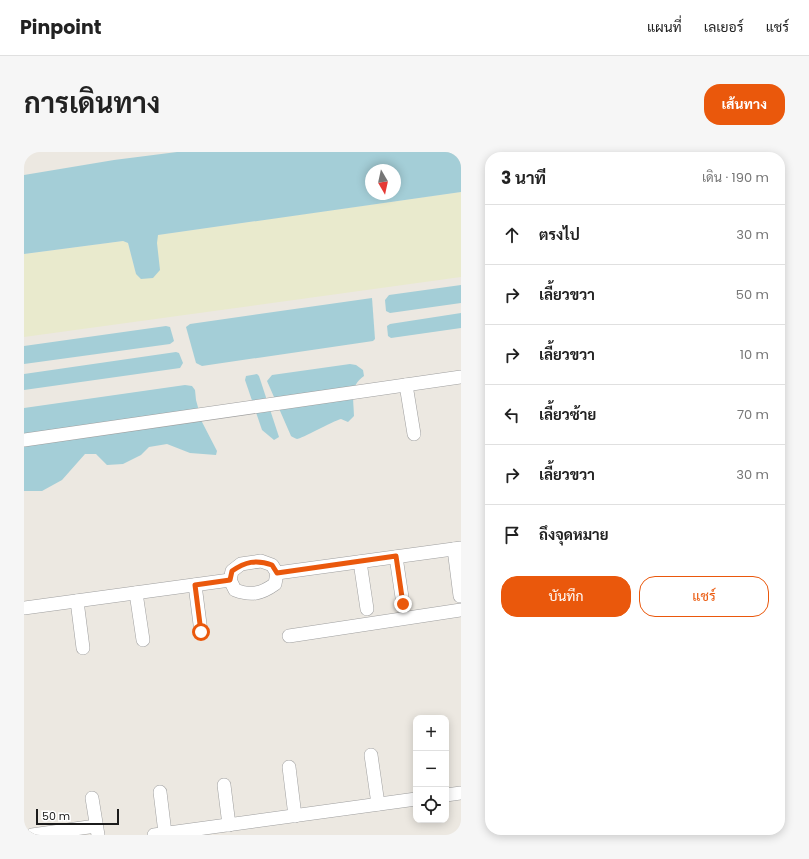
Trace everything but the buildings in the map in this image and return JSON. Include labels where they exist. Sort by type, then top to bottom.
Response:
[{"type":"street","points":[[24,440],[461,377]]},
{"type":"street","points":[[406,385],[414,434]]},
{"type":"street","points":[[277,573],[457,548],[460,596]]},
{"type":"street","points":[[396,556],[403,604]]},
{"type":"street","points":[[261,561],[272,565],[277,573],[275,584],[265,591],[245,594],[235,590],[230,580],[232,571],[241,564],[261,561]]},
{"type":"street","points":[[360,562],[367,609]]},
{"type":"street","points":[[24,608],[230,580]]},
{"type":"street","points":[[195,585],[201,632]]},
{"type":"street","points":[[136,593],[143,640]]},
{"type":"street","points":[[77,601],[83,648]]},
{"type":"street","points":[[289,636],[461,610]]},
{"type":"street","points":[[371,755],[378,804]]},
{"type":"street","points":[[289,767],[295,816]]},
{"type":"street","points":[[224,784],[229,824]]},
{"type":"street","points":[[160,792],[159,834],[413,799]]},
{"type":"street","points":[[449,795],[461,793]]},
{"type":"street","points":[[32,835],[97,830],[92,798]]},
{"type":"green space","points":[[461,192],[461,277],[24,337],[24,254],[123,241],[128,243],[136,274],[157,243],[157,235]]},
{"type":"water","points":[[177,152],[461,152],[461,192],[158,235],[157,243],[160,270],[153,278],[141,279],[136,274],[128,243],[123,241],[24,254],[24,175],[114,160]]},
{"type":"water","points":[[461,285],[461,303],[390,313],[386,311],[385,300],[389,295]]},
{"type":"water","points":[[372,298],[375,339],[373,341],[202,366],[196,363],[186,327],[190,324]]},
{"type":"water","points":[[461,313],[461,328],[391,338],[388,336],[387,326],[390,324]]},
{"type":"water","points":[[166,326],[170,327],[174,341],[170,344],[24,364],[24,346]]},
{"type":"water","points":[[176,352],[179,353],[183,363],[180,368],[24,390],[24,374]]},
{"type":"water","points":[[350,364],[356,365],[363,370],[364,376],[359,380],[354,389],[354,416],[348,422],[341,419],[300,438],[296,439],[291,436],[267,381],[272,375]]},
{"type":"water","points":[[257,374],[259,376],[279,437],[274,440],[262,430],[245,380],[246,376]]},
{"type":"water","points":[[185,385],[192,386],[195,390],[202,422],[217,451],[216,455],[190,453],[167,444],[149,447],[141,455],[123,464],[107,465],[96,454],[85,454],[62,480],[42,491],[24,491],[24,408]]},
{"type":"route","points":[[201,632],[195,585],[230,580],[232,571],[241,564],[261,561],[272,565],[277,573],[396,556],[403,604]]}]
